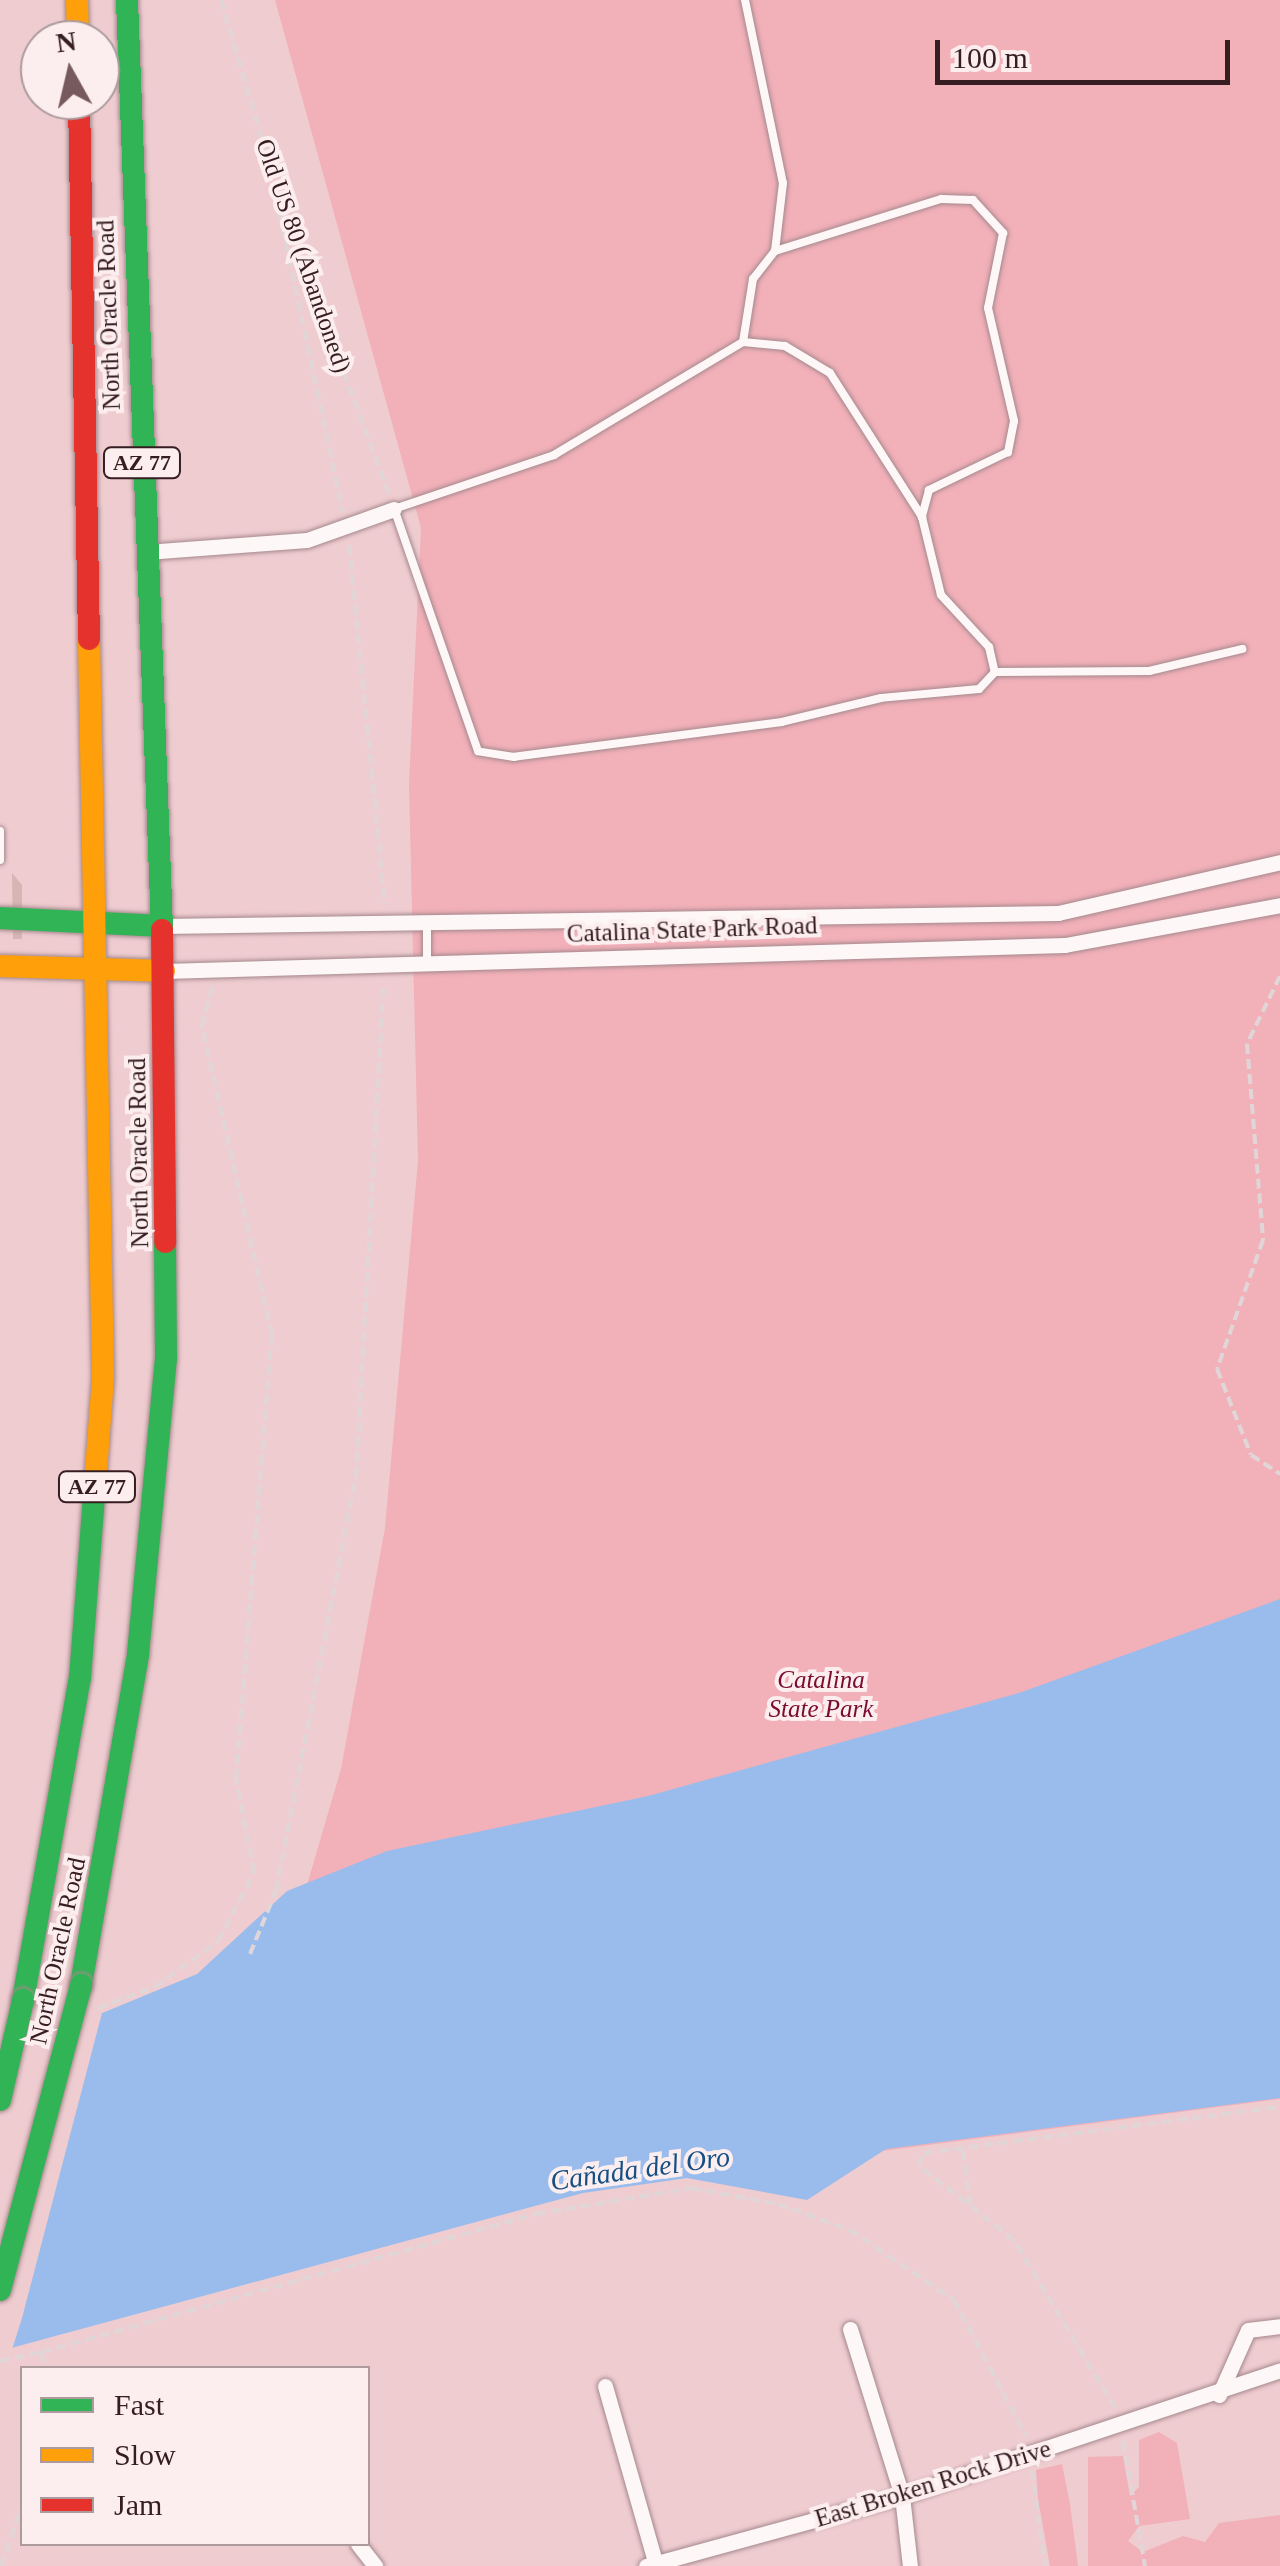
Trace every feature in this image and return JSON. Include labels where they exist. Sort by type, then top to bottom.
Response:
[{"type":"main road","name":"North Oracle Road","points":[[0,2290],[80,1985],[119,1786],[159,1465],[169,1185],[127,0]]},
{"type":"main road","name":"North Oracle Road","points":[[0,2100],[24,2000],[80,1678],[104,1361],[101,969],[80,120]]},
{"type":"main road","points":[[0,918],[162,926]]},
{"type":"main road","name":"Catalina State Park Road","points":[[0,966],[164,971]]},
{"type":"street","points":[[146,552],[307,540],[394,509]]},
{"type":"street","name":"Catalina State Park Road","points":[[162,926],[427,926],[1058,913],[1280,862]]},
{"type":"street","name":"Catalina State Park Road","points":[[164,971],[1064,945],[1280,905]]},
{"type":"street","points":[[1219,2395],[1248,2330],[1280,2326]]},
{"type":"street","points":[[850,2329],[902,2496],[910,2566]]},
{"type":"street","name":"East Broken Rock Drive","points":[[650,2564],[902,2496],[1121,2428],[1280,2370]]},
{"type":"street","points":[[604,2386],[650,2564]]},
{"type":"lane","points":[[743,342],[753,279],[775,251],[783,183],[744,0]]},
{"type":"lane","points":[[775,251],[941,199],[972,200],[1003,233],[988,308],[1014,421],[1008,452],[928,490],[922,517]]},
{"type":"lane","points":[[994,672],[989,646],[941,595],[922,517],[830,373],[786,346],[743,342],[554,456],[394,509],[478,751],[514,758],[782,722],[880,698],[979,689],[994,672],[1150,671],[1242,649]]},
{"type":"lane","points":[[0,831],[0,860]]},
{"type":"lane","points":[[427,926],[428,966]]},
{"type":"path","name":"Old US 80 (Abandoned)","points":[[221,0],[270,169],[394,509]]},
{"type":"path","points":[[250,1954],[280,1873],[356,1477],[385,967]]},
{"type":"path","points":[[86,2012],[155,1987],[218,1941],[254,1873],[236,1779],[272,1335],[202,1026],[212,969]]},
{"type":"path","points":[[1280,976],[1247,1044],[1262,1240],[1217,1368],[1251,1455],[1280,1474]]},
{"type":"path","points":[[1145,2566],[1121,2428],[1092,2360],[1014,2240],[918,2165],[924,2153],[1280,2107]]},
{"type":"path","points":[[963,2150],[970,2205]]},
{"type":"path","points":[[0,2360],[42,2352],[536,2214],[691,2188],[778,2204],[850,2230],[954,2300],[1030,2454],[1045,2566]]},
{"type":"path","points":[[42,2352],[43,2366]]},
{"type":"path","points":[[1,2566],[20,2511]]},
{"type":"green space","name":"Catalina State Park","points":[[275,0],[1280,0],[1280,2099],[203,2240],[341,1769],[385,1528],[418,1161],[409,784],[421,528]]},
{"type":"green space","points":[[1159,2432],[1177,2443],[1190,2519],[1139,2526],[1128,2541],[1143,2552],[1183,2536],[1205,2542],[1219,2523],[1280,2515],[1280,2566],[1088,2566],[1088,2457],[1123,2456],[1130,2496],[1139,2487],[1139,2440]]},
{"type":"green space","points":[[1062,2464],[1078,2566],[1050,2566],[1038,2499],[1036,2470]]},
{"type":"water","name":"Cañada del Oro","points":[[1280,1599],[1280,2098],[886,2149],[807,2200],[687,2178],[583,2193],[0,2351],[0,2055],[197,1974],[287,1891],[387,1851],[648,1796],[1019,1693]]},
{"type":"pier","points":[[102,2013],[22,2318],[11,2353],[0,2356],[0,2050]]},
{"type":"building","points":[[12,873],[22,885],[22,939],[13,939]]},
{"type":"traffic: fast","points":[[127,0],[162,930]]},
{"type":"traffic: fast","points":[[0,918],[162,926]]},
{"type":"traffic: fast","points":[[81,1985],[138,1654],[166,1358],[165,1242]]},
{"type":"traffic: fast","points":[[23,2000],[80,1678],[95,1485]]},
{"type":"traffic: fast","points":[[0,2290],[81,1985]]},
{"type":"traffic: fast","points":[[0,2100],[23,2000]]},
{"type":"traffic: slow","points":[[77,0],[78,20]]},
{"type":"traffic: slow","points":[[89,639],[103,1378],[95,1485]]},
{"type":"traffic: slow","points":[[0,966],[164,971]]},
{"type":"traffic: jam","points":[[79,120],[89,639]]},
{"type":"traffic: jam","points":[[162,930],[165,1242]]}]
